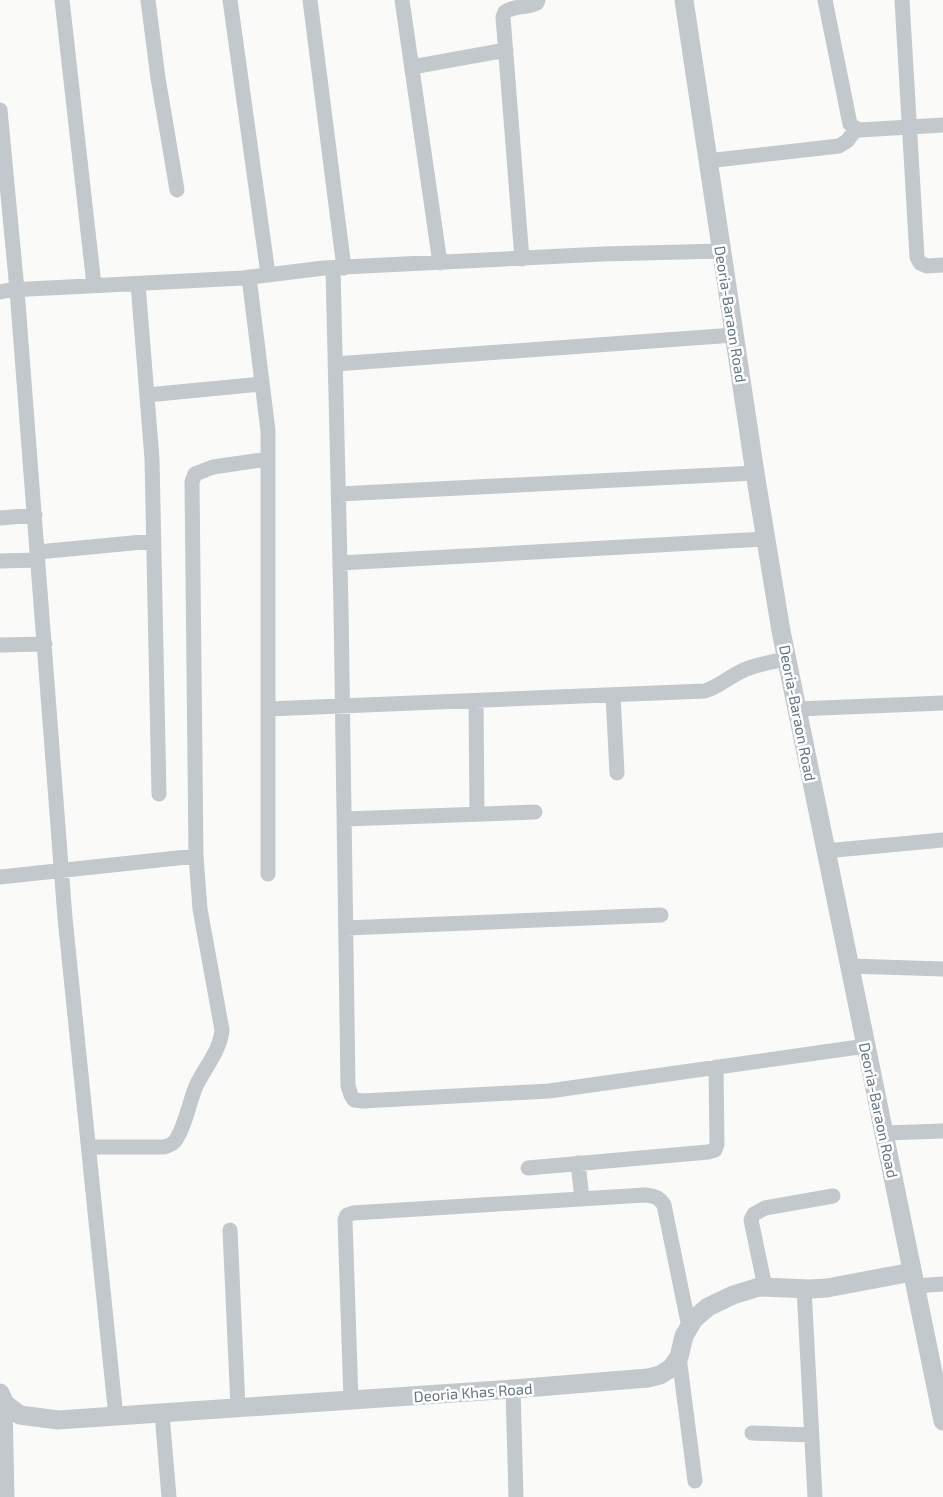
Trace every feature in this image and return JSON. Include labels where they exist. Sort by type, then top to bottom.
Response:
[{"type":"street","points":[[62,0],[94,285]]},
{"type":"street","points":[[148,0],[158,78],[177,190]]},
{"type":"street","points":[[230,0],[268,274]]},
{"type":"street","points":[[310,0],[339,268],[335,364],[343,707],[348,1086],[351,1095],[354,1100],[363,1101],[549,1090],[866,1046]]},
{"type":"street","points":[[402,0],[440,263]]},
{"type":"street","points":[[522,260],[504,17],[505,12],[510,8],[532,6],[538,0]]},
{"type":"street","name":"Deoria-Baraon Road","points":[[684,0],[755,473],[787,659],[942,1413]]},
{"type":"street","points":[[825,0],[850,124],[860,130],[943,125]]},
{"type":"street","points":[[902,0],[917,257],[920,264],[927,266],[943,265]]},
{"type":"street","points":[[412,66],[506,50]]},
{"type":"street","points":[[0,110],[17,290],[65,918],[116,1417]]},
{"type":"street","points":[[707,161],[839,146],[847,141],[856,129]]},
{"type":"street","points":[[0,292],[249,277],[339,268],[522,260],[603,254],[721,251]]},
{"type":"street","points":[[249,277],[268,431],[268,874]]},
{"type":"street","points":[[138,284],[152,458],[159,794]]},
{"type":"street","points":[[335,364],[734,335]]},
{"type":"street","points":[[147,396],[262,384]]},
{"type":"street","points":[[89,1147],[164,1147],[171,1145],[181,1131],[202,1073],[218,1048],[222,1030],[200,909],[196,856],[192,482],[195,474],[205,469],[268,459]]},
{"type":"street","points":[[338,494],[755,473]]},
{"type":"street","points":[[0,518],[35,515]]},
{"type":"street","points":[[340,563],[766,539]]},
{"type":"street","points":[[0,561],[153,541]]},
{"type":"street","points":[[0,644],[45,644]]},
{"type":"street","points":[[268,709],[705,691],[718,687],[741,671],[751,667],[787,659]]},
{"type":"street","points":[[613,695],[618,773]]},
{"type":"street","points":[[476,701],[477,814]]},
{"type":"street","points":[[797,709],[943,703]]},
{"type":"street","points":[[345,819],[535,812]]},
{"type":"street","points":[[825,851],[943,840]]},
{"type":"street","points":[[0,877],[196,856]]},
{"type":"street","points":[[346,928],[661,915]]},
{"type":"street","points":[[849,966],[943,969]]},
{"type":"street","points":[[528,1168],[714,1150],[717,1144],[716,1067]]},
{"type":"street","points":[[884,1133],[943,1132]]},
{"type":"street","points":[[578,1163],[582,1199]]},
{"type":"street","points":[[351,1400],[345,1220],[347,1215],[645,1195],[656,1196],[664,1205],[689,1327]]},
{"type":"street","points":[[765,1287],[751,1220],[754,1214],[765,1208],[833,1196]]},
{"type":"street","points":[[230,1230],[238,1407]]},
{"type":"street","points":[[695,1481],[679,1358],[684,1336],[689,1327],[694,1319],[708,1307],[733,1295],[759,1287],[827,1288],[914,1279],[943,1284]]},
{"type":"street","points":[[804,1288],[815,1497]]},
{"type":"street","name":"Deoria Khas Road","points":[[2,1399],[20,1415],[58,1420],[116,1417],[238,1407],[513,1390],[660,1375],[671,1368],[679,1358]]},
{"type":"street","points":[[513,1390],[516,1497]]},
{"type":"street","points":[[2,1399],[7,1497]]},
{"type":"street","points":[[162,1414],[169,1497]]},
{"type":"street","points":[[752,1433],[811,1435]]}]
